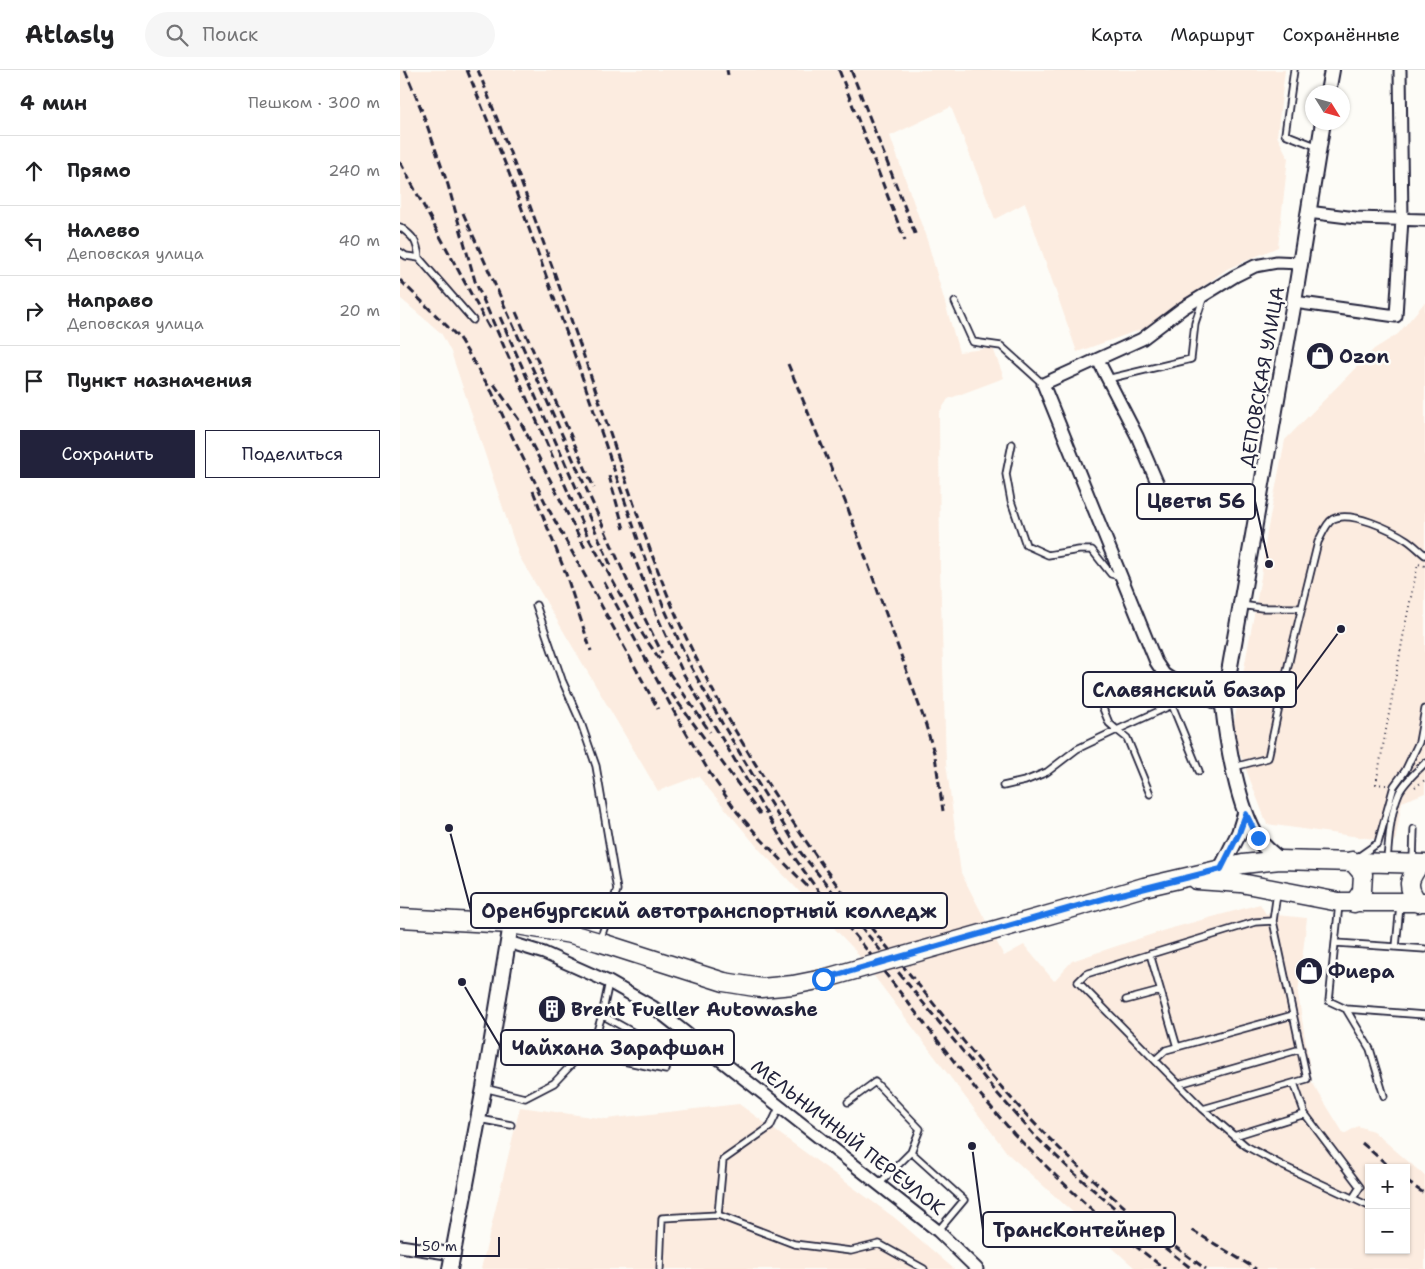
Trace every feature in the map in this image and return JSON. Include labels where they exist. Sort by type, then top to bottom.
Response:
[{"type":"main road","points":[[400,918],[511,924],[571,934],[724,982],[761,988],[793,985],[823,979],[1144,887],[1243,864],[1280,860],[1420,864]]},
{"type":"main road","points":[[1347,902],[1362,891],[1363,874],[1352,861]]},
{"type":"main road","points":[[1182,879],[1241,883],[1277,891],[1347,902],[1414,903],[1409,892],[1411,877],[1420,864]]},
{"type":"street","points":[[1329,85],[1332,70]]},
{"type":"street","points":[[1294,302],[1396,316],[1402,219],[1400,70]]},
{"type":"street","name":"ДЕПОВСКАЯ УЛИЦА","points":[[1280,860],[1267,850],[1258,838],[1246,814],[1226,737],[1223,706],[1294,302],[1322,130]]},
{"type":"street","points":[[1308,212],[1356,218],[1425,220]]},
{"type":"street","points":[[1223,706],[1184,687],[1164,674],[1156,662],[1043,384],[1142,339],[1183,308],[1255,266],[1277,262],[1300,263]]},
{"type":"street","points":[[1098,360],[1106,379],[1137,436],[1168,508]]},
{"type":"street","points":[[1221,869],[1246,814]]},
{"type":"street","points":[[450,1269],[484,1088],[511,924]]},
{"type":"street","name":"МЕЛЬНИЧНЫЙ ПЕРЕУЛОК","points":[[508,942],[544,953],[609,982],[653,1007],[938,1231],[977,1269]]},
{"type":"street","points":[[400,1246],[453,1254]]},
{"type":"lane","points":[[1294,70],[1285,134],[1319,148]]},
{"type":"lane","points":[[400,226],[418,244],[419,258],[473,320]]},
{"type":"lane","points":[[400,252],[406,256],[419,258]]},
{"type":"lane","points":[[1106,379],[1191,359],[1195,323],[1204,296]]},
{"type":"lane","points":[[955,302],[973,342],[1001,346],[1043,384]]},
{"type":"lane","points":[[1012,444],[1006,474],[1011,501],[1026,545],[1048,555],[1092,550],[1111,574],[1122,576]]},
{"type":"lane","points":[[1234,767],[1268,758],[1318,542],[1333,519],[1344,517],[1369,522],[1408,540],[1425,554]]},
{"type":"lane","points":[[536,605],[562,680],[581,723],[596,766],[617,890],[600,942]]},
{"type":"lane","points":[[1241,605],[1262,608],[1302,608]]},
{"type":"lane","points":[[1090,677],[1109,723],[1127,738],[1150,794]]},
{"type":"lane","points":[[1003,786],[1025,781],[1047,772],[1077,749],[1172,705],[1184,687]]},
{"type":"lane","points":[[1172,705],[1199,771]]},
{"type":"lane","points":[[1381,862],[1378,843],[1394,786],[1405,771],[1419,742],[1425,709]]},
{"type":"lane","points":[[1381,862],[1399,793],[1413,774],[1425,764]]},
{"type":"lane","points":[[1414,829],[1420,864]]},
{"type":"lane","points":[[1352,861],[1378,843]]},
{"type":"lane","points":[[1203,1109],[1307,1079],[1273,921],[1277,891]]},
{"type":"lane","points":[[1347,902],[1336,942],[1329,1001],[1346,1009],[1425,1015]]},
{"type":"lane","points":[[1396,947],[1414,903]]},
{"type":"lane","points":[[1273,921],[1255,922],[1086,974],[1078,982],[1203,1109],[1246,1146],[1283,1166],[1365,1204]]},
{"type":"lane","points":[[1336,942],[1425,950]]},
{"type":"lane","points":[[1150,954],[1177,1047]]},
{"type":"lane","points":[[590,1054],[602,1015],[609,982]]},
{"type":"lane","points":[[1126,1000],[1160,991]]},
{"type":"lane","points":[[1346,1009],[1370,1049],[1384,1096]]},
{"type":"lane","points":[[484,1088],[525,1098],[554,1083],[572,1063],[590,1054],[666,1070],[668,1052],[602,1015]]},
{"type":"lane","points":[[1154,1060],[1166,1050],[1294,1015]]},
{"type":"lane","points":[[1178,1084],[1301,1049]]},
{"type":"lane","points":[[848,1102],[875,1082],[920,1129],[911,1152],[879,1184]]},
{"type":"lane","points":[[1294,1082],[1305,1114],[1360,1187],[1353,1198]]},
{"type":"lane","points":[[718,1214],[723,1160],[770,1127],[780,1106]]},
{"type":"lane","points":[[1234,1136],[1305,1114]]},
{"type":"lane","points":[[477,1119],[511,1126]]},
{"type":"lane","points":[[911,1152],[964,1200],[938,1231]]},
{"type":"lane","points":[[660,1269],[662,1218],[718,1214],[794,1244],[851,1251],[879,1244],[924,1269]]},
{"type":"path","points":[[1384,785],[1376,784],[1406,621],[1418,564],[1425,566]]},
{"type":"shaded area","points":[[400,70],[1285,70],[1277,136],[1288,158],[1278,247],[1227,269],[1148,327],[1077,352],[1025,203],[995,219],[951,107],[890,136],[928,243],[959,352],[993,348],[1004,378],[948,399],[939,413],[940,567],[946,763],[961,873],[1004,956],[1024,945],[1054,981],[1072,961],[1165,930],[1260,904],[1266,914],[1307,918],[1298,994],[1312,1082],[1344,1134],[1358,1126],[1373,1131],[1425,1176],[1425,1269],[1136,1269],[1008,1154],[853,948],[759,849],[698,776],[658,791],[519,556],[451,352],[441,333],[400,298]]},
{"type":"shaded area","points":[[1425,302],[1425,793],[1402,802],[1395,842],[1267,824],[1232,733],[1285,440],[1374,349],[1398,334]]},
{"type":"shaded area","points":[[739,1104],[895,1218],[954,1269],[481,1269],[520,1107],[606,1119]]},
{"type":"railway","points":[[405,70],[422,111],[448,185],[475,281],[588,537],[643,635],[710,732]]},
{"type":"railway","points":[[467,70],[509,173],[641,548],[665,610],[690,665],[754,777],[801,853],[996,1092],[1035,1136],[1076,1175],[1124,1216],[1192,1269]]},
{"type":"railway","points":[[478,70],[555,276],[656,566],[698,662],[758,769],[826,870],[859,913],[1024,1113],[1100,1186],[1162,1237],[1206,1269]]},
{"type":"railway","points":[[727,70],[728,75]]},
{"type":"railway","points":[[839,70],[905,241]]},
{"type":"railway","points":[[851,70],[916,236]]},
{"type":"railway","points":[[400,162],[491,331]]},
{"type":"railway","points":[[463,213],[640,609],[662,653]]},
{"type":"railway","points":[[400,280],[462,342]]},
{"type":"railway","points":[[516,312],[594,488]]},
{"type":"railway","points":[[500,317],[612,568]]},
{"type":"railway","points":[[459,338],[492,392],[548,508],[658,709]]},
{"type":"railway","points":[[788,364],[847,506],[924,719],[935,756],[943,811]]},
{"type":"railway","points":[[494,384],[524,427]]},
{"type":"railway","points":[[521,423],[586,550]]},
{"type":"railway","points":[[609,476],[624,529]]},
{"type":"railway","points":[[533,491],[566,574],[591,651]]},
{"type":"railway","points":[[632,552],[657,616],[683,673],[784,843],[819,892],[978,1092],[1014,1134],[1106,1223],[1165,1269]]},
{"type":"railway","points":[[604,582],[678,719],[711,775],[737,812],[807,886]]},
{"type":"railway","points":[[671,693],[760,814]]},
{"type":"railway","points":[[1362,1143],[1386,1164]]},
{"type":"railway","points":[[1410,1184],[1425,1194]]},
{"type":"railway","points":[[1192,1230],[1256,1269]]},
{"type":"place","name":"Ozon","points":[[1320,356]]},
{"type":"place","name":"Цветы 56","points":[[1269,564]]},
{"type":"place","name":"Славянский базар","points":[[1341,629]]},
{"type":"place","name":"Оренбургский автотранспортный колледж","points":[[449,828]]},
{"type":"place","name":"Фиера","points":[[1309,971]]},
{"type":"place","name":"Чайхана Зарафшан","points":[[462,982]]},
{"type":"place","name":"Brent Fueller Autowashe","points":[[552,1009]]},
{"type":"place","name":"ТрансКонтейнер","points":[[972,1146]]},
{"type":"route","points":[[823,979],[1144,887],[1221,869],[1231,852],[1246,814],[1258,838]]}]
